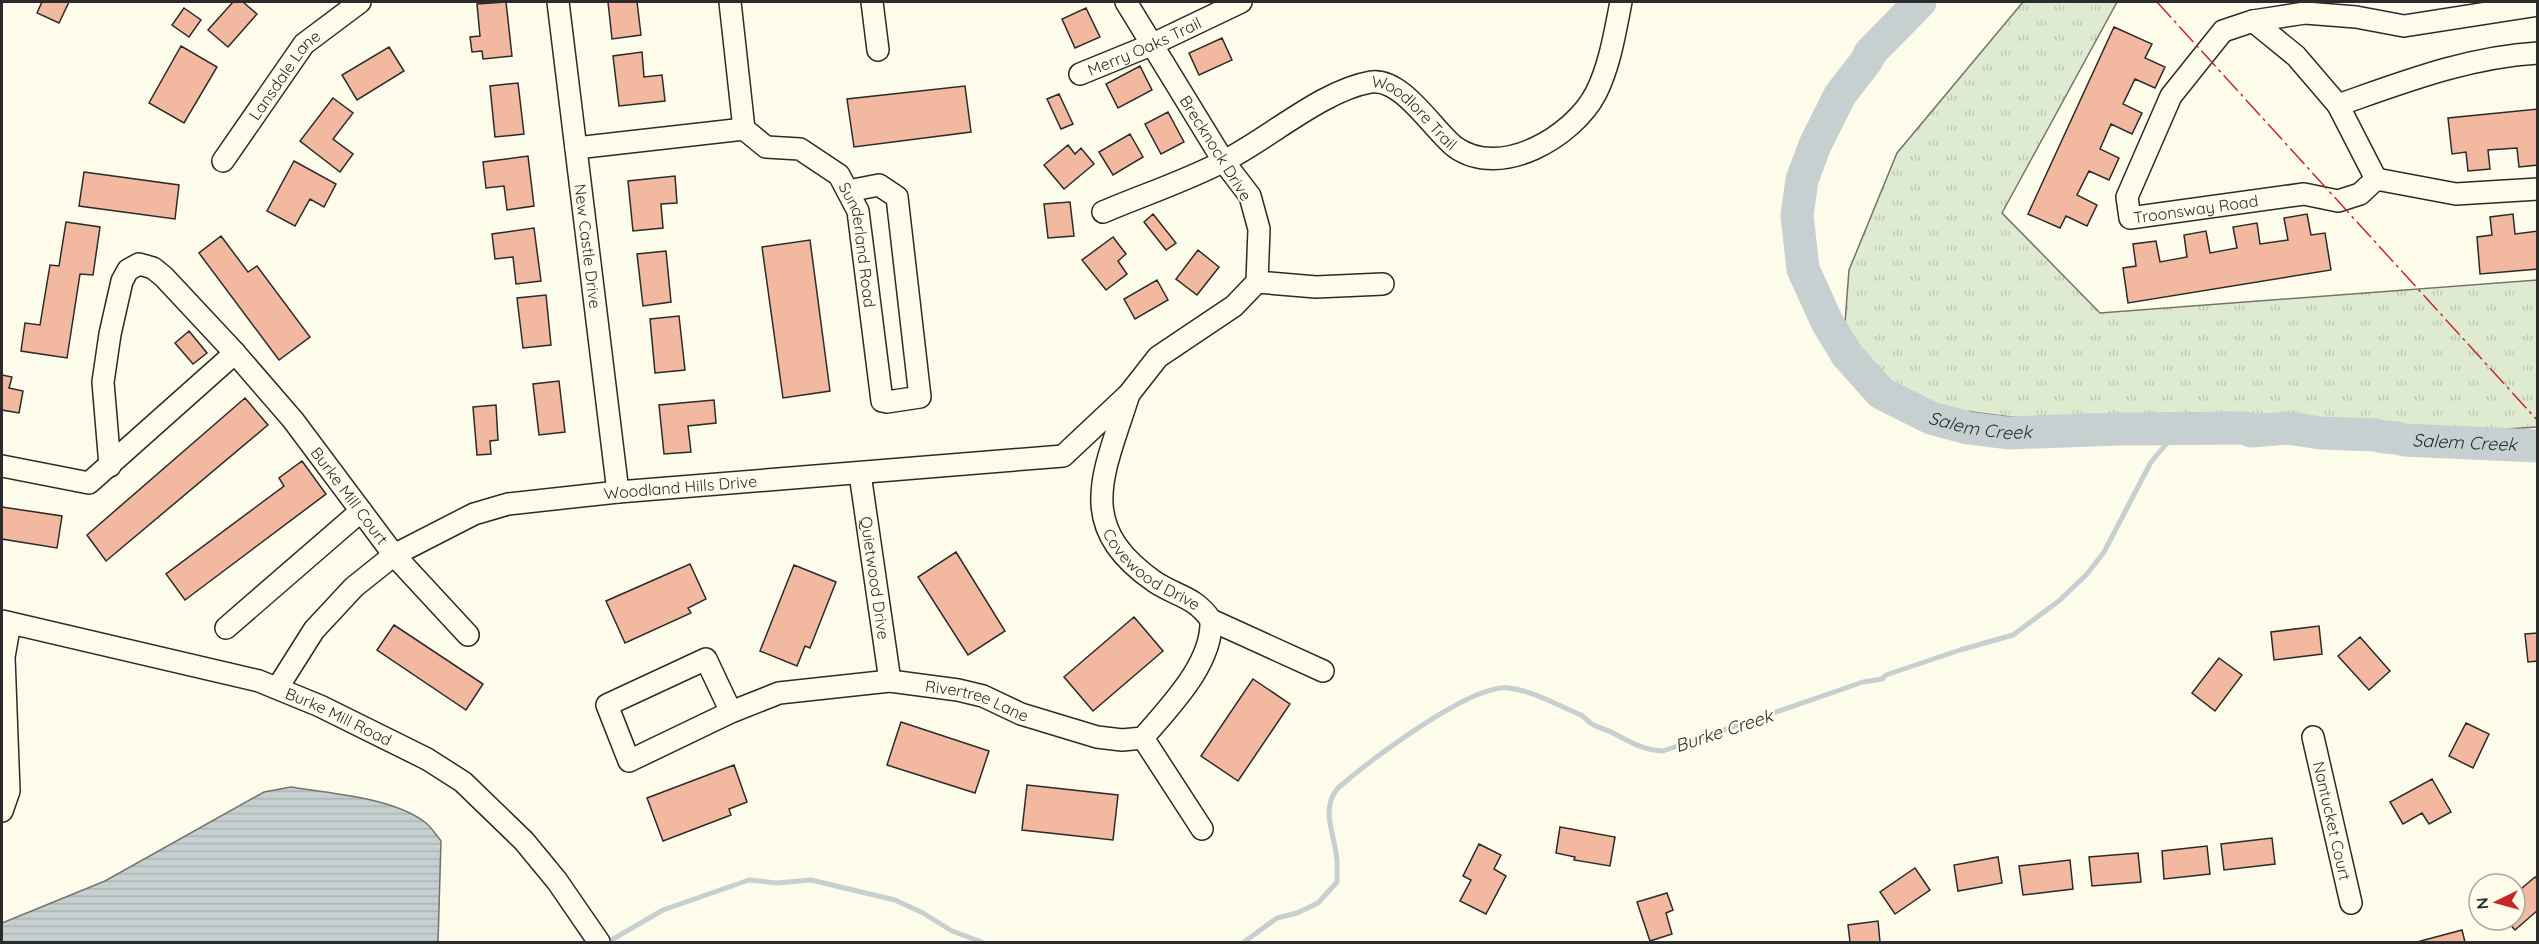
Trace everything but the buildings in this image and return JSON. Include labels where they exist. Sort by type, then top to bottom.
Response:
[{"type":"street","name":"Lansdale Lane","points":[[223,161],[304,44],[360,2]]},
{"type":"street","name":"New Castle Drive","points":[[558,2],[618,492]]},
{"type":"street","points":[[576,148],[744,129],[730,2]]},
{"type":"street","points":[[872,2],[878,50]]},
{"type":"street","name":"Brecknock Drive","points":[[1126,2],[1224,162],[1250,196],[1259,229],[1257,282]]},
{"type":"street","name":"Merry Oaks Trail","points":[[1080,74],[1151,45],[1241,2]]},
{"type":"street","name":"Woodlore Trail","points":[[1103,212],[1224,162],[1329,99],[1374,82],[1390,86],[1420,108],[1455,146],[1469,155],[1494,158],[1520,155],[1536,149],[1578,118],[1589,106],[1597,91],[1611,50],[1622,2]]},
{"type":"street","points":[[2253,21],[2304,13],[2356,17],[2404,26],[2538,5]]},
{"type":"street","points":[[2253,21],[2296,56],[2338,105],[2376,179],[2456,194],[2538,189]]},
{"type":"street","name":"Troonsway Road","points":[[2253,21],[2223,31],[2171,96],[2127,197],[2130,218],[2304,194],[2337,201],[2360,194],[2376,179]]},
{"type":"street","points":[[2338,105],[2447,68],[2512,54],[2538,53]]},
{"type":"street","name":"Sunderland Road","points":[[744,129],[766,147],[800,149],[839,175],[858,211],[882,401],[920,398],[897,198],[879,185],[848,191]]},
{"type":"street","name":"Burke Mill Court","points":[[110,466],[103,382],[110,334],[122,280],[128,270],[139,264],[153,268],[235,353],[293,420],[394,555],[468,635]]},
{"type":"street","points":[[1129,394],[1158,357],[1234,306],[1257,282],[1316,287],[1383,284]]},
{"type":"street","points":[[2,466],[89,483],[235,353]]},
{"type":"street","name":"Woodland Hills Drive","points":[[278,687],[314,630],[354,587],[394,555],[443,529],[485,511],[508,504],[618,492],[1063,456],[1129,394]]},
{"type":"street","name":"Covewood Drive","points":[[1129,394],[1106,468],[1101,501],[1105,526],[1117,549],[1129,562],[1163,587],[1202,606],[1211,620],[1323,671]]},
{"type":"street","name":"Quietwood Drive","points":[[860,474],[890,681]]},
{"type":"street","points":[[226,628],[361,511]]},
{"type":"street","points":[[1202,829],[1143,738],[1158,724],[1202,658],[1212,635],[1211,620]]},
{"type":"street","points":[[2,811],[9,791],[3,657],[6,622]]},
{"type":"street","name":"Burke Mill Road","points":[[6,622],[116,646],[278,687],[427,759],[463,782],[524,841],[563,889],[598,942]]},
{"type":"street","name":"Rivertree Lane","points":[[732,712],[706,659],[607,705],[629,761],[732,712],[779,693],[890,681],[958,690],[982,696],[1021,714],[1097,737],[1122,740],[1143,738]]},
{"type":"street","name":"Nantucket Court","points":[[2313,737],[2351,903]]},
{"type":"green space","points":[[2023,2],[2117,2],[2002,213],[2100,313],[2537,280],[2537,427],[2477,431],[2306,420],[2010,417],[1932,407],[1879,377],[1845,323],[1849,270],[1897,153]]},
{"type":"shaded area","points":[[291,787],[361,798],[397,807],[430,827],[441,841],[438,942],[2,942],[2,923],[105,881],[264,792]]},
{"type":"waterway","name":"Salem Creek","points":[[1920,2],[1870,53],[1840,95],[1815,145],[1802,180],[1797,215],[1803,269],[1827,322],[1847,355],[1881,393],[1931,418],[1968,428],[2008,433],[2119,429],[2245,428],[2251,431],[2287,428],[2321,433],[2376,435],[2404,440],[2538,446]]},
{"type":"waterway","name":"Burke Creek","points":[[1244,942],[1277,918],[1297,913],[1318,903],[1337,882],[1337,856],[1329,811],[1333,795],[1338,788],[1420,726],[1446,711],[1470,698],[1492,690],[1509,688],[1537,695],[1637,745],[1663,751],[1863,682],[1882,679],[1886,675],[1960,650],[2013,635],[2060,600],[2087,574],[2104,552],[2151,462],[2178,430]]},
{"type":"waterway","name":"Burke Creek","points":[[608,942],[663,910],[749,880],[777,883],[811,880],[895,900],[923,913],[952,931],[982,942]]},
{"type":"power","points":[[2157,2],[2538,421]]}]
